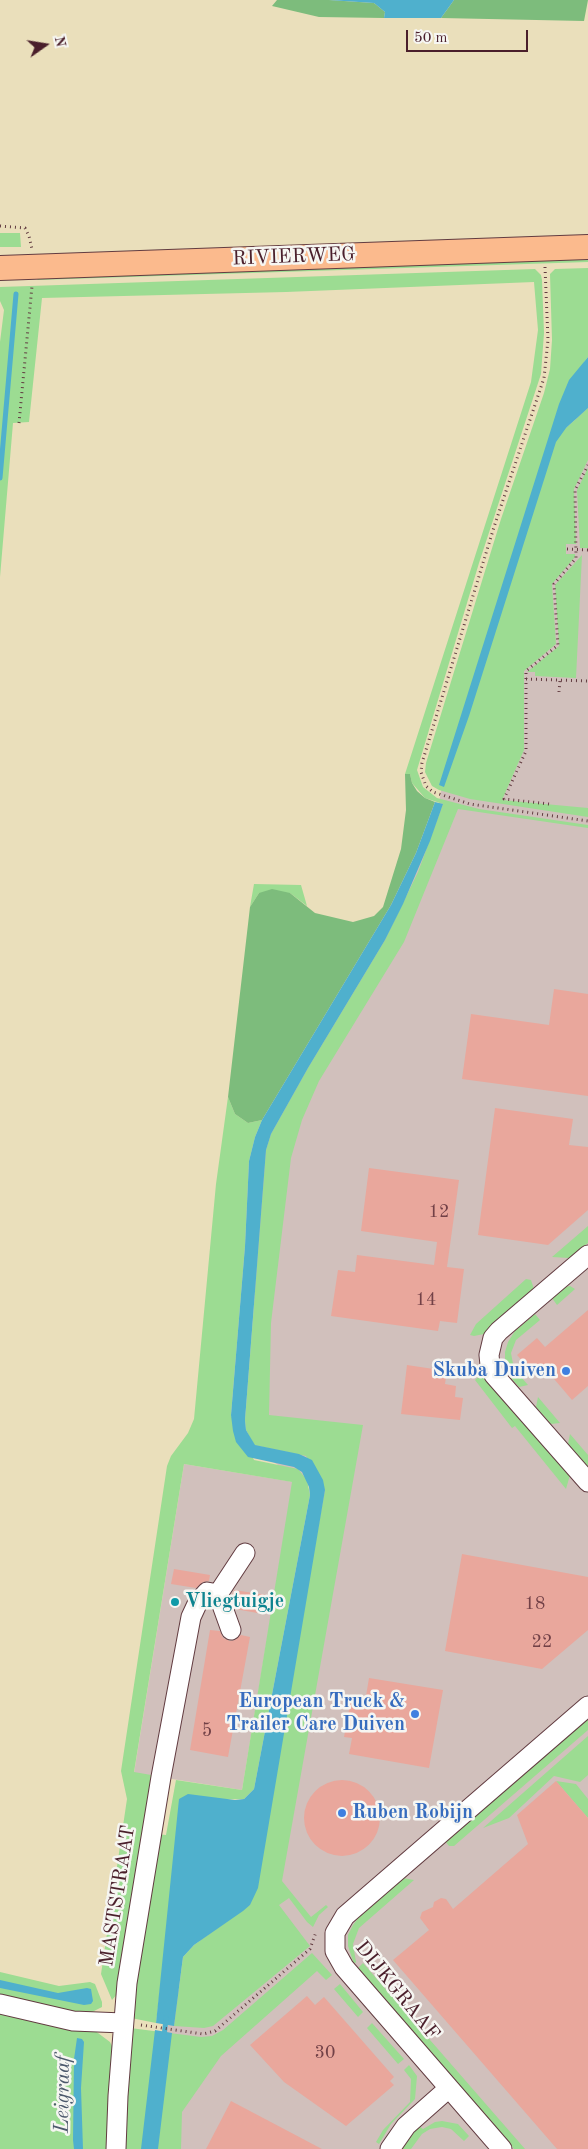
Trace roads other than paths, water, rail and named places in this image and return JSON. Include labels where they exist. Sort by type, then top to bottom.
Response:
[{"type":"main road","name":"RIVIERWEG","points":[[0,268],[32,258],[588,247]]},
{"type":"street","points":[[588,1255],[498,1331],[490,1346],[489,1355],[494,1376],[588,1482]]},
{"type":"street","points":[[231,1630],[218,1594],[244,1553]]},
{"type":"street","name":"MASTSTRAAT","points":[[116,2149],[127,1983],[161,1777],[191,1617],[198,1602],[207,1592],[218,1594]]},
{"type":"street","name":"DIJKGRAAF","points":[[502,2149],[344,1967],[335,1951],[335,1933],[345,1916],[588,1706]]},
{"type":"street","points":[[0,2004],[73,2021],[123,2023]]},
{"type":"street","points":[[390,2149],[406,2126],[449,2088]]},
{"type":"water","points":[[329,0],[454,0],[441,18],[384,18],[385,12],[374,3]]},
{"type":"water","points":[[588,357],[588,408],[566,428],[556,442],[469,716],[444,787],[439,785],[559,404],[569,380]]},
{"type":"water","points":[[435,802],[443,804],[430,841],[403,904],[385,940],[308,1068],[271,1134],[266,1150],[245,1420],[246,1430],[255,1445],[299,1454],[312,1460],[323,1480],[325,1490],[258,1888],[250,1905],[194,1945],[183,1957],[174,2026],[156,2023],[179,1799],[188,1794],[235,1800],[244,1799],[254,1789],[310,1495],[309,1487],[302,1472],[294,1467],[248,1457],[236,1442],[233,1431],[231,1415],[245,1246],[249,1161],[255,1137],[262,1120],[391,905],[416,853]]},
{"type":"water","points":[[0,1980],[58,1993],[87,1988],[91,1989],[93,2001],[91,2004],[84,2005],[0,1988]]},
{"type":"water","points":[[155,2030],[172,2033],[158,2149],[141,2149]]},
{"type":"water","points":[[77,2038],[82,2039],[84,2042],[81,2088],[83,2149],[74,2149],[73,2140],[74,2059]]},
{"type":"waterway","points":[[0,478],[16,294]]},
{"type":"waterway","points":[[164,2037],[166,2018]]},
{"type":"place","name":"Skuba Duiven","points":[[566,1371]]},
{"type":"place","name":"Vliegtuigje","points":[[175,1602]]},
{"type":"place","name":"European Truck & Trailer Care Duiven","points":[[415,1714]]},
{"type":"place","name":"Ruben Robijn","points":[[342,1813]]},
{"type":"water label","name":"Leigraaf","points":[[63,2094]]}]
